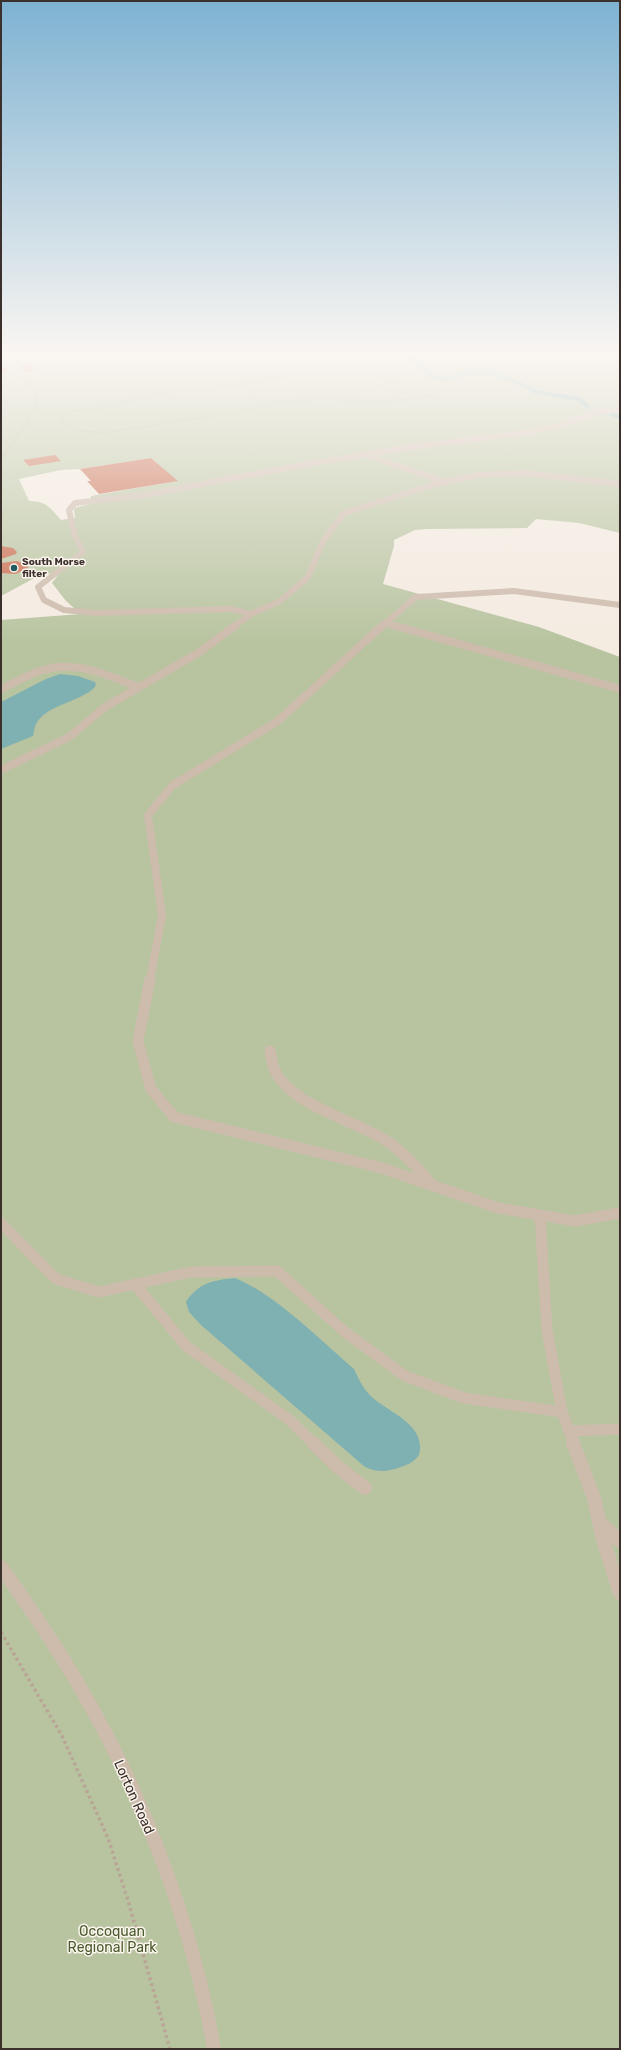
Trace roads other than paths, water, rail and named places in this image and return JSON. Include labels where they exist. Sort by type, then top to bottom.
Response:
[{"type":"street","points":[[251,614],[231,609],[133,613],[97,613],[64,610],[44,600],[38,587],[83,552],[75,536],[69,510],[75,503],[145,495],[376,453]]},
{"type":"street","points":[[366,454],[445,482]]},
{"type":"street","points":[[1,770],[69,737],[105,707],[198,653],[251,614],[280,601],[308,576],[323,541],[344,513],[445,482],[478,475],[524,473],[620,484]]},
{"type":"street","points":[[620,605],[514,591],[416,597],[385,623],[278,721],[173,785],[148,815],[162,915],[138,1041],[151,1089],[174,1117],[382,1168],[498,1208],[575,1221],[620,1213]]},
{"type":"street","points":[[385,623],[620,689]]},
{"type":"street","points":[[1,689],[44,670],[71,666],[111,676],[138,687]]},
{"type":"street","points":[[270,1051],[274,1069],[282,1080],[301,1096],[317,1106],[383,1138],[401,1150],[418,1166],[433,1186]]},
{"type":"street","points":[[540,1215],[547,1330],[562,1412],[594,1498],[599,1522],[620,1593]]},
{"type":"street","points":[[1,1223],[56,1279],[99,1292],[191,1272],[276,1271],[344,1332],[405,1376],[464,1398],[562,1412]]},
{"type":"street","points":[[135,1284],[186,1346],[291,1421],[338,1467],[365,1488]]},
{"type":"street","points":[[569,1431],[620,1429]]},
{"type":"street","points":[[599,1522],[620,1541]]},
{"type":"street","name":"Lorton Road","points":[[1,1567],[67,1665],[103,1730],[140,1806],[173,1894],[195,1965],[214,2049]]},
{"type":"water","points":[[60,674],[78,676],[95,682],[96,685],[85,695],[57,707],[41,717],[35,726],[33,736],[1,749],[1,702],[46,679]]},
{"type":"water","points":[[235,1278],[266,1295],[282,1307],[354,1369],[367,1392],[404,1420],[416,1433],[420,1450],[417,1458],[407,1465],[391,1470],[376,1471],[365,1467],[201,1325],[189,1312],[186,1302],[201,1287],[213,1281]]},
{"type":"place","name":"South Morse filter","points":[[14,568]]},
{"type":"park label","name":"Occoquan Regional Park","points":[[112,1940]]}]
